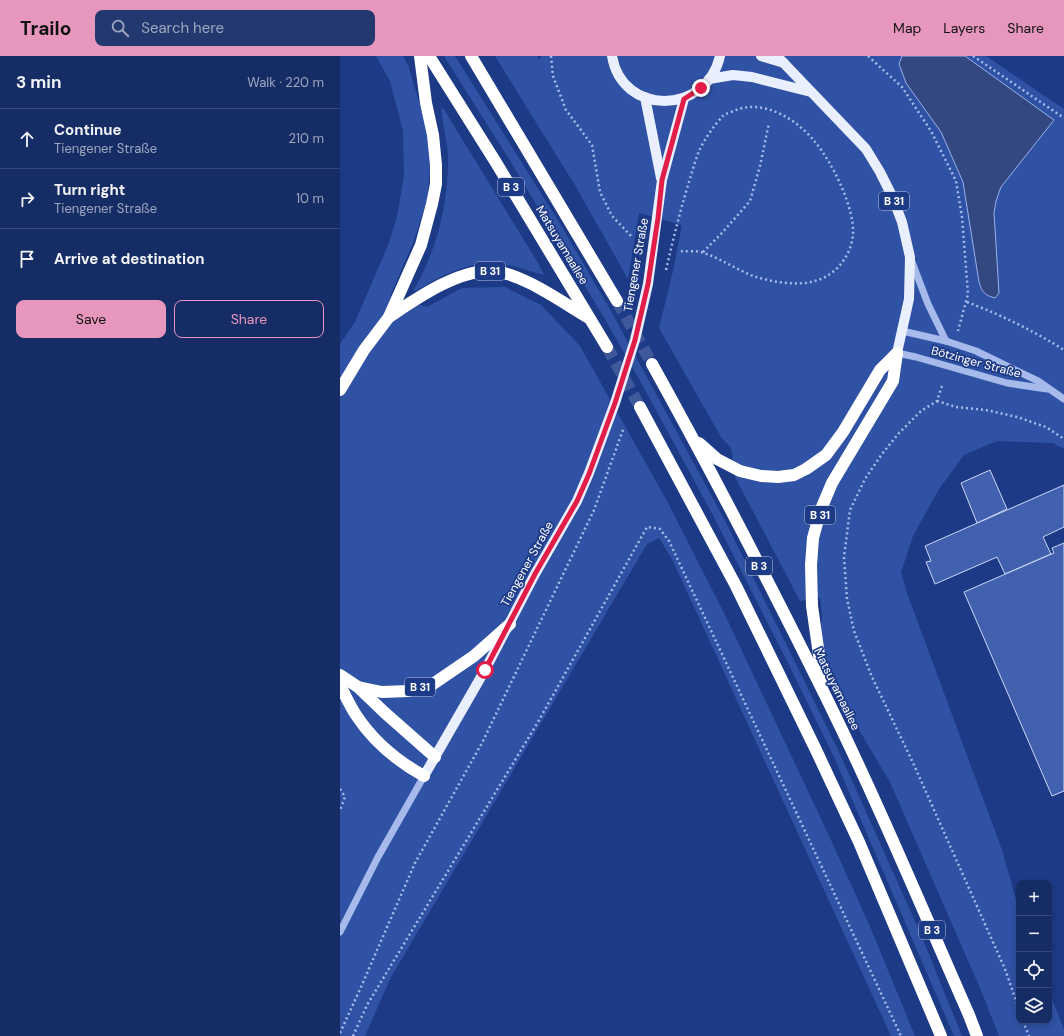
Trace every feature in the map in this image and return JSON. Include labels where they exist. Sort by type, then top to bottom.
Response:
[{"type":"highway","points":[[389,317],[421,245],[436,184],[434,135],[426,103],[420,56]]},
{"type":"highway","name":"Matsuyamaallee","points":[[429,56],[495,161],[607,347]]},
{"type":"highway","name":"Matsuyamaallee","points":[[471,56],[617,301]]},
{"type":"highway","name":"B 31","points":[[340,390],[364,350],[389,317],[435,288],[476,272],[492,271],[512,276],[535,286],[591,319]]},
{"type":"highway","points":[[693,438],[717,459],[740,471],[761,476],[778,477],[794,475],[806,469],[826,455],[843,432],[880,370],[897,353]]},
{"type":"highway","name":"B 31","points":[[825,694],[812,606],[811,565],[813,538],[821,509],[832,483],[893,381],[897,353]]},
{"type":"highway","name":"Matsuyamaallee","points":[[652,364],[693,438],[825,694],[886,825],[969,1015],[976,1036]]},
{"type":"highway","name":"B 3","points":[[640,407],[736,586],[816,750],[859,842],[941,1036]]},
{"type":"highway","name":"B 31","points":[[340,675],[358,687],[382,692],[408,691],[433,684],[474,656],[510,624]]},
{"type":"highway","points":[[340,685],[355,714],[376,740],[410,768],[424,776]]},
{"type":"highway","points":[[358,687],[435,757]]},
{"type":"main road","points":[[612,56],[618,73],[634,92],[645,98],[666,101],[684,99],[701,88],[709,80],[718,65],[720,56]]},
{"type":"main road","name":"B 31","points":[[761,56],[780,60],[813,92],[866,149],[892,196],[902,222],[910,257],[909,299],[897,353]]},
{"type":"main road","points":[[709,80],[733,75],[752,77],[813,92]]},
{"type":"main road","name":"Tiengener Straße","points":[[645,98],[662,180]]},
{"type":"main road","name":"Tiengener Straße","points":[[424,776],[485,670],[535,574],[577,501],[589,474],[615,403],[635,340],[648,284],[662,180],[684,99]]},
{"type":"street","name":"Bötzinger Straße","points":[[910,257],[928,304],[946,341]]},
{"type":"street","name":"Bötzinger Straße","points":[[902,331],[946,341],[976,351],[1038,381],[1064,399]]},
{"type":"street","name":"Bötzinger Straße","points":[[897,353],[1007,383],[1049,390]]},
{"type":"street","name":"Tiengener Straße","points":[[340,932],[378,857],[424,776]]},
{"type":"path","points":[[551,56],[553,76],[566,110],[592,145],[600,192],[612,216],[632,237]]},
{"type":"path","points":[[868,56],[902,88],[931,131],[956,181],[962,217],[968,294],[958,333]]},
{"type":"path","points":[[974,56],[1064,118]]},
{"type":"path","points":[[676,224],[699,150],[724,115],[746,106],[764,108],[781,113],[797,124],[815,141],[844,190],[850,210],[853,234],[848,254],[836,270],[819,280],[799,285],[754,276],[703,252],[680,251]]},
{"type":"path","points":[[703,252],[750,201],[760,166],[769,123]]},
{"type":"path","points":[[967,302],[995,313],[1048,340],[1064,350]]},
{"type":"path","points":[[942,386],[937,401],[921,411],[899,433],[882,454],[866,479],[850,510],[844,557],[847,599],[854,631],[872,677],[914,765],[1002,962],[1016,1001]]},
{"type":"path","points":[[937,401],[956,407],[986,410],[1017,417],[1046,427],[1064,439]]},
{"type":"path","points":[[340,1033],[415,863],[483,741],[594,510]]},
{"type":"path","points":[[353,1036],[367,1005],[538,722],[647,527],[660,529],[669,541],[900,1036]]},
{"type":"path","points":[[340,789],[345,797],[340,810]]},
{"type":"path","points":[[1024,1024],[1029,1036]]},
{"type":"shaded area","points":[[376,56],[403,56],[408,65],[425,122],[431,159],[427,200],[413,243],[390,296],[427,307],[462,288],[505,287],[541,305],[580,346],[667,501],[725,615],[831,840],[871,929],[915,1036],[891,1036],[672,559],[659,538],[647,544],[391,977],[365,1036],[340,1036],[340,344],[355,322],[389,243],[397,216],[404,176],[403,131],[390,81]]},
{"type":"shaded area","points":[[444,56],[455,56],[559,222],[611,311],[724,519],[840,754],[919,930],[962,1036],[954,1036],[833,755],[716,521],[606,321],[509,159]]},
{"type":"shaded area","points":[[495,56],[537,56],[540,60],[541,56],[986,56],[1064,109],[1064,449],[1053,443],[997,441],[964,455],[939,489],[913,536],[901,572],[907,593],[1002,850],[1016,899],[1016,1024],[1052,1024],[1052,999],[1064,1029],[1064,1036],[999,1036],[980,988],[890,782],[839,696],[820,645],[822,615],[820,598],[800,601],[735,477],[731,448],[721,437],[659,328],[673,271],[682,225],[639,213],[628,279],[576,187]]},
{"type":"shaded area","points":[[902,56],[965,56],[1054,120],[1001,187],[996,201],[994,213],[999,293],[995,298],[984,293],[979,282],[963,182],[941,132],[906,83],[899,64]]},
{"type":"shaded area","points":[[443,108],[544,275],[508,265],[495,263],[483,264],[448,273],[416,291],[413,291],[429,259],[435,243],[444,208],[448,173],[448,155],[441,109]]},
{"type":"building","points":[[990,470],[1007,509],[977,523],[961,483]]},
{"type":"building","points":[[1064,485],[1064,527],[1043,537],[1051,554],[1005,574],[997,557],[935,584],[926,562],[931,561],[925,546]]},
{"type":"building","points":[[1064,543],[1064,791],[1052,796],[964,592],[1054,553],[1052,548]]},
{"type":"tunnel","points":[[617,301],[652,364]]},
{"type":"tunnel","points":[[607,347],[640,407]]},
{"type":"route","points":[[485,670],[535,574],[577,501],[589,474],[615,403],[635,340],[648,284],[662,180],[684,99],[701,88]]}]
